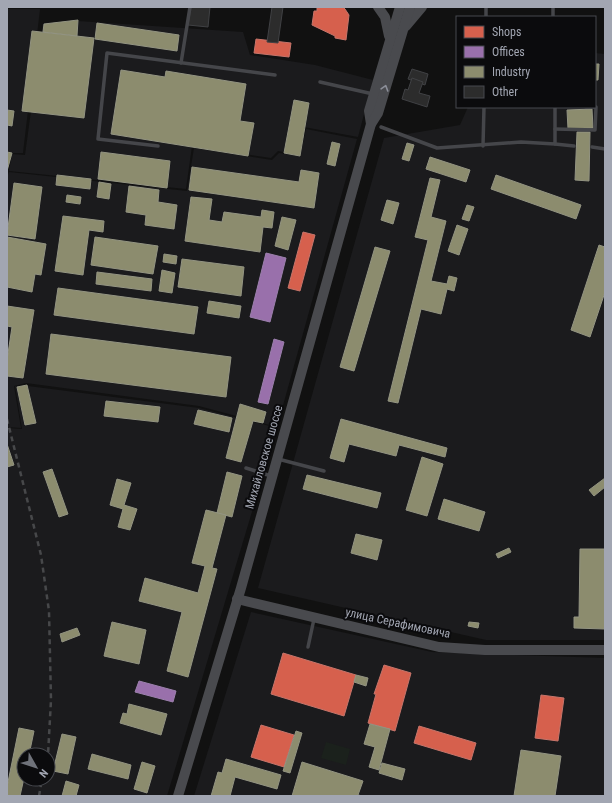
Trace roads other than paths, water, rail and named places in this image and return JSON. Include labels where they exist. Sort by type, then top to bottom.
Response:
[{"type":"main road","points":[[378,7],[386,22],[390,41]]},
{"type":"main road","name":"Михайловское шоссе","points":[[371,124],[369,111],[400,7]]},
{"type":"main road","name":"Михайловское шоссе","points":[[178,796],[237,599],[371,124],[378,113],[410,7]]},
{"type":"main road","points":[[404,29],[422,7]]},
{"type":"main road","name":"улица Серафимовича","points":[[237,599],[439,646],[485,650],[605,650]]},
{"type":"lane","points":[[181,63],[190,7]]},
{"type":"lane","points":[[158,146],[98,139],[107,53],[274,75]]},
{"type":"lane","points":[[320,82],[374,94]]},
{"type":"lane","points":[[483,146],[484,108]]},
{"type":"lane","points":[[555,108],[555,144]]},
{"type":"lane","points":[[555,129],[595,130],[596,108]]},
{"type":"lane","points":[[381,127],[437,148],[483,146],[521,142],[574,146]]},
{"type":"lane","points":[[592,148],[605,149]]},
{"type":"lane","points":[[277,458],[324,471]]},
{"type":"lane","points":[[246,468],[272,476]]},
{"type":"lane","points":[[308,648],[314,618]]},
{"type":"railway","points":[[7,419],[41,555],[49,611],[51,700],[48,747]]},
{"type":"railway","points":[[39,796],[41,787]]}]
